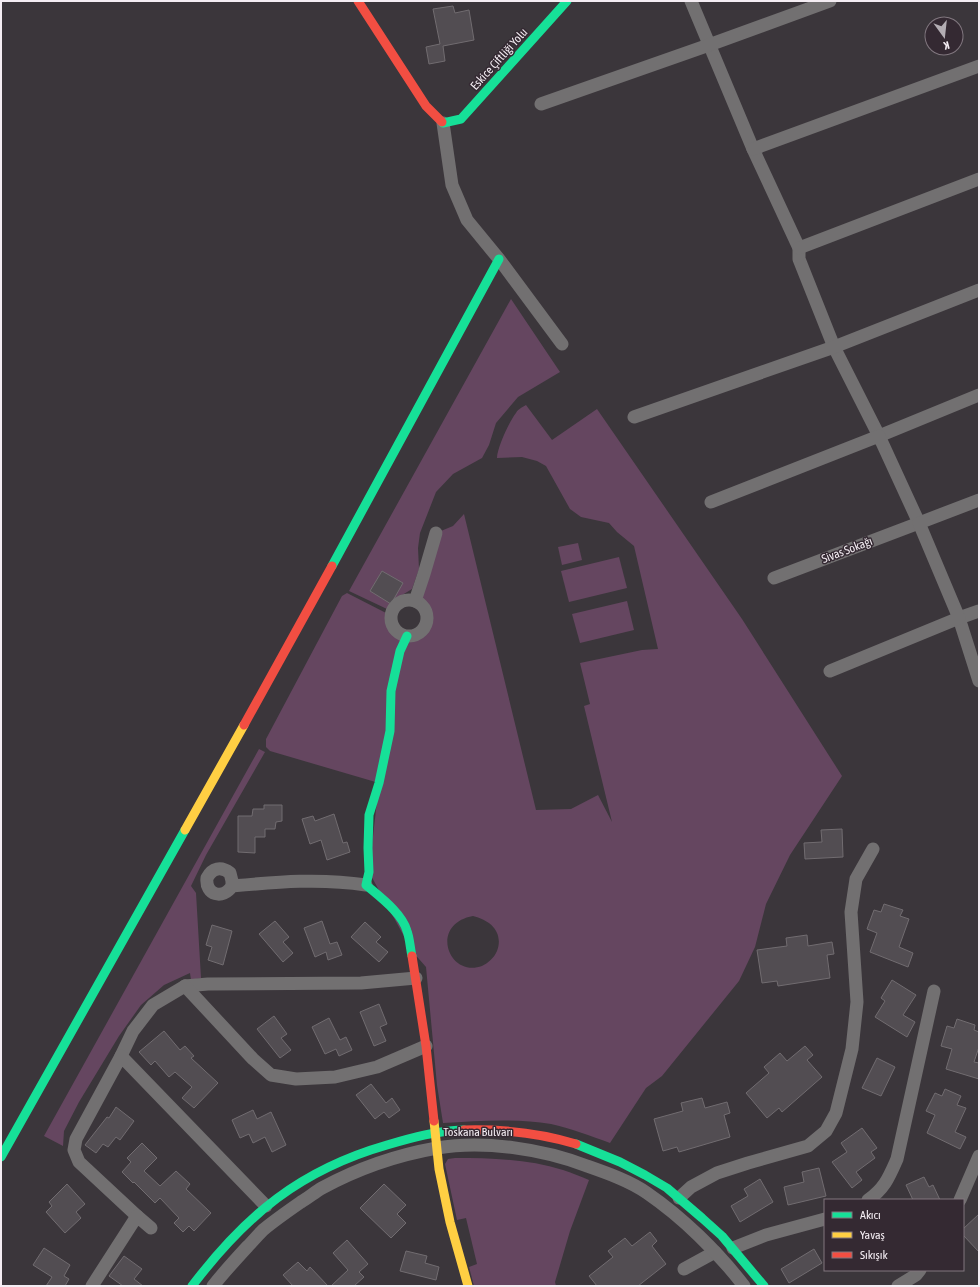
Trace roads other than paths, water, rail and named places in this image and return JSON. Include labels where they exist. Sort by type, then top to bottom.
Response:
[{"type":"street","points":[[358,1],[426,106],[443,123],[452,185],[467,220],[499,259],[562,344]]},
{"type":"street","name":"Eskice Çiftliği Yolu","points":[[443,123],[461,119],[567,1]]},
{"type":"street","points":[[691,1],[753,149],[799,248],[799,259],[834,347],[879,436],[919,523],[959,618],[979,681]]},
{"type":"street","points":[[541,104],[830,1]]},
{"type":"street","points":[[753,149],[979,66]]},
{"type":"street","points":[[799,248],[979,179]]},
{"type":"street","points":[[1,1157],[296,633],[499,259]]},
{"type":"street","points":[[634,418],[834,347],[979,290]]},
{"type":"street","points":[[711,502],[979,395]]},
{"type":"street","name":"Sivas Sokağı","points":[[774,578],[979,500]]},
{"type":"street","points":[[414,601],[424,574],[436,533]]},
{"type":"street","points":[[409,600],[414,601],[424,608],[427,619],[426,624],[419,633],[413,636],[407,636],[396,631],[391,620],[392,614],[394,608],[398,604],[409,600]]},
{"type":"street","points":[[830,671],[979,611]]},
{"type":"street","points":[[366,885],[369,872],[369,815],[379,783],[390,731],[391,691],[400,651],[407,636]]},
{"type":"street","points":[[679,1198],[691,1187],[717,1173],[808,1146],[826,1130],[836,1113],[852,1049],[857,1002],[850,912],[856,879],[873,849]]},
{"type":"street","points":[[232,886],[287,881],[342,881],[366,885],[396,912],[407,930],[426,1046],[439,1169],[450,1222],[468,1286]]},
{"type":"street","points":[[151,1228],[78,1162],[74,1150],[76,1139],[133,1031],[153,1005],[186,986],[208,984],[361,983],[416,978]]},
{"type":"street","points":[[186,986],[253,1059],[271,1075],[296,1079],[335,1077],[377,1067],[426,1046]]},
{"type":"street","points":[[869,1199],[875,1195],[887,1181],[897,1159],[934,991]]},
{"type":"street","points":[[121,1056],[266,1206]]},
{"type":"street","name":"Toskana Bulvarı","points":[[192,1286],[234,1235],[266,1206],[290,1188],[320,1170],[363,1152],[406,1139],[435,1132],[464,1130],[527,1133],[555,1138],[613,1158],[659,1183],[700,1215],[733,1248],[764,1286]]},
{"type":"street","name":"Toskana Bulvarı","points":[[213,1286],[226,1268],[262,1231],[321,1189],[395,1158],[437,1148],[468,1146],[498,1146],[526,1149],[551,1154],[616,1176],[647,1192],[685,1223],[715,1252],[744,1286]]},
{"type":"street","points":[[960,1199],[979,1156]]},
{"type":"street","points":[[92,1286],[137,1216]]},
{"type":"street","points":[[733,1248],[766,1235],[824,1219]]},
{"type":"street","points":[[684,1269],[715,1252]]},
{"type":"street","points":[[898,1286],[919,1271]]}]
